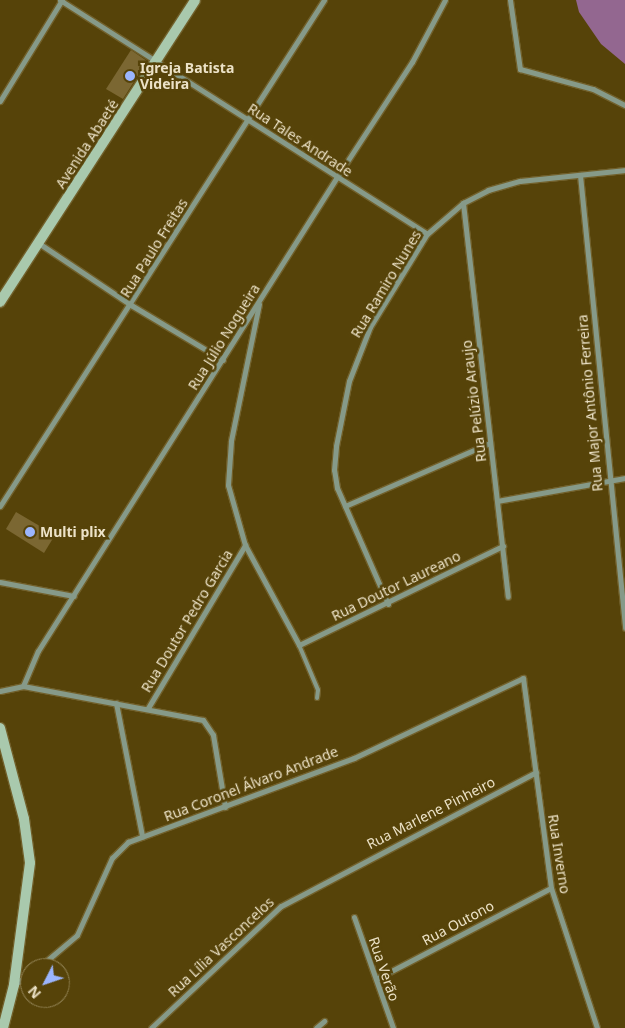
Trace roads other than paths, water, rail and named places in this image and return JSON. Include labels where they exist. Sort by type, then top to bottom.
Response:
[{"type":"street","name":"Rua Tales Andrade","points":[[61,0],[156,63],[248,119],[427,234]]},
{"type":"street","points":[[0,101],[61,0]]},
{"type":"street","name":"Avenida Abaeté","points":[[0,302],[40,244],[196,0]]},
{"type":"street","name":"Rua Paulo Freitas","points":[[0,506],[131,305],[324,0]]},
{"type":"street","name":"Rua Júlio Nogueira","points":[[23,686],[38,651],[223,360],[336,177],[417,55],[445,0]]},
{"type":"street","points":[[510,0],[520,69],[594,89],[625,105]]},
{"type":"street","name":"Rua Ramiro Nunes","points":[[388,604],[345,506],[334,470],[336,446],[349,381],[370,327],[427,234],[463,203],[502,185],[625,170]]},
{"type":"street","name":"Rua Major Antônio Ferreira","points":[[580,174],[608,480],[625,628]]},
{"type":"street","name":"Rua Pelúzio Araujo","points":[[463,203],[508,596]]},
{"type":"street","points":[[40,244],[131,305],[223,360]]},
{"type":"street","points":[[260,300],[228,468],[230,500],[245,545],[299,645]]},
{"type":"street","points":[[345,506],[490,443]]},
{"type":"street","points":[[497,501],[625,478]]},
{"type":"street","name":"Rua Doutor Pedro Garcia","points":[[148,708],[245,545]]},
{"type":"street","name":"Rua Doutor Laureano","points":[[299,645],[388,604],[503,546]]},
{"type":"street","points":[[0,582],[74,596]]},
{"type":"street","name":"Rua Inverno","points":[[523,678],[551,888],[597,1028]]},
{"type":"street","name":"Rua Coronel Álvaro Andrade","points":[[49,958],[77,934],[112,858],[128,842],[354,758],[523,678]]},
{"type":"street","points":[[0,691],[23,686],[148,708],[203,720],[210,726],[225,807]]},
{"type":"street","points":[[116,703],[142,836]]},
{"type":"street","points":[[0,728],[24,819],[30,863],[14,985],[3,1028]]},
{"type":"street","name":"Rua Marlene Pinheiro","points":[[337,874],[536,772]]},
{"type":"street","name":"Rua Lília Vasconcelos","points":[[151,1028],[267,918],[307,890],[337,874]]},
{"type":"street","name":"Rua Outono","points":[[376,978],[551,888]]},
{"type":"street","name":"Rua Verão","points":[[354,917],[393,1028]]},
{"type":"street","points":[[14,985],[20,981]]},
{"type":"street","points":[[316,1028],[324,1021]]},
{"type":"lane","points":[[299,645],[318,690],[317,698]]},
{"type":"place","name":"Igreja Batista Videira","points":[[130,76]]},
{"type":"place","name":"Multi plix","points":[[30,532]]}]
